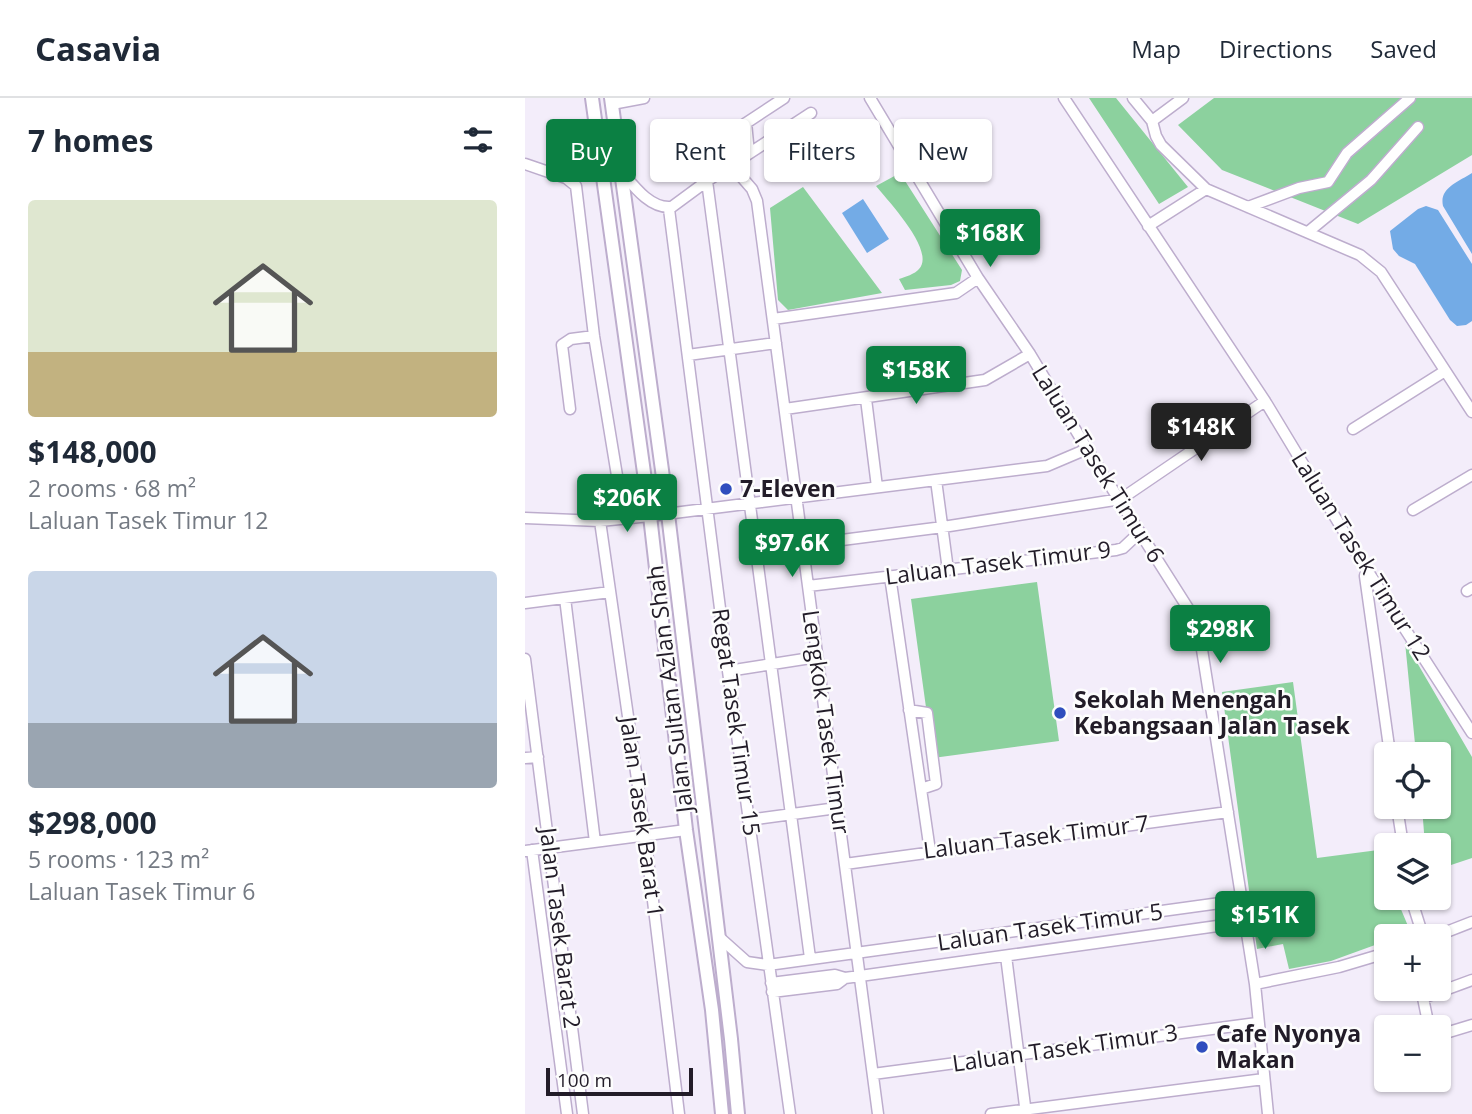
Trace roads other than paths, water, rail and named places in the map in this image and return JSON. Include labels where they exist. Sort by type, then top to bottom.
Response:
[{"type":"main road","name":"Jalan Sultan Azlan Shah","points":[[592,98],[650,516],[686,830],[712,1010],[722,1114]]},
{"type":"main road","name":"Jalan Sultan Azlan Shah","points":[[611,101],[613,119]]},
{"type":"main road","name":"Jalan Sultan Azlan Shah","points":[[622,182],[668,514],[738,1114]]},
{"type":"street","points":[[611,101],[645,98]]},
{"type":"street","points":[[750,119],[767,103],[784,98]]},
{"type":"street","name":"Laluan Tasek Timur 6","points":[[870,98],[978,278],[1030,354],[1087,449],[1121,499],[1191,613],[1201,637],[1255,984],[1268,1114]]},
{"type":"street","name":"Laluan Tasek Timur 12","points":[[1065,98],[1265,401],[1367,570],[1472,733]]},
{"type":"street","points":[[1133,98],[1152,121],[1161,145],[1206,189],[1308,232],[1372,263],[1381,272],[1472,412]]},
{"type":"street","points":[[1152,121],[1184,98]]},
{"type":"street","points":[[1248,207],[1299,188],[1328,182],[1347,153],[1410,98]]},
{"type":"street","points":[[750,153],[811,113]]},
{"type":"street","points":[[1308,232],[1371,180],[1418,127]]},
{"type":"street","points":[[525,164],[566,178],[576,186],[594,336],[624,519]]},
{"type":"street","points":[[631,182],[650,201],[670,207],[706,182]]},
{"type":"street","points":[[707,182],[810,958]]},
{"type":"street","name":"Lengkok Tasek Timur","points":[[746,182],[757,201],[878,1114]]},
{"type":"street","points":[[1148,226],[1206,189]]},
{"type":"street","name":"Regat Tasek Timur 15","points":[[670,207],[728,671],[790,1114]]},
{"type":"street","points":[[773,319],[956,293],[978,278]]},
{"type":"street","points":[[570,409],[562,345],[571,339],[594,336]]},
{"type":"street","points":[[688,355],[776,343]]},
{"type":"street","points":[[785,409],[985,380],[1030,354]]},
{"type":"street","points":[[1353,429],[1445,371]]},
{"type":"street","points":[[866,398],[877,487]]},
{"type":"street","points":[[803,545],[943,527],[1121,499],[1265,401]]},
{"type":"street","points":[[525,518],[600,521],[668,514],[1047,466],[1087,449]]},
{"type":"street","points":[[1413,510],[1472,475]]},
{"type":"street","points":[[936,480],[948,570]]},
{"type":"street","name":"Jalan Tasek Barat 1","points":[[600,521],[645,835],[679,1114]]},
{"type":"street","name":"Laluan Tasek Timur 9","points":[[808,586],[1116,550],[1123,548],[1140,532]]},
{"type":"street","points":[[1367,570],[1365,576],[1388,742]]},
{"type":"street","points":[[890,576],[930,851]]},
{"type":"street","points":[[525,603],[610,592]]},
{"type":"street","points":[[565,598],[595,842]]},
{"type":"street","points":[[728,671],[817,657]]},
{"type":"street","name":"Jalan Tasek Barat 2","points":[[525,659],[583,1114]]},
{"type":"street","points":[[909,710],[927,713],[936,784],[921,789]]},
{"type":"street","points":[[525,758],[538,757]]},
{"type":"street","points":[[748,820],[838,808]]},
{"type":"street","name":"Laluan Tasek Timur 7","points":[[845,864],[1228,812]]},
{"type":"street","points":[[567,1114],[529,851],[686,830]]},
{"type":"street","name":"Laluan Tasek Timur 5","points":[[857,953],[1242,900]]},
{"type":"street","points":[[771,987],[837,984],[845,978],[1246,922]]},
{"type":"street","points":[[1451,930],[1472,922]]},
{"type":"street","points":[[719,937],[747,962],[768,965],[857,953]]},
{"type":"street","points":[[1006,956],[1026,1112]]},
{"type":"street","points":[[1255,984],[1339,967],[1374,957]]},
{"type":"street","points":[[1451,985],[1472,980]]},
{"type":"street","name":"Laluan Tasek Timur 3","points":[[873,1074],[1257,1023]]},
{"type":"street","points":[[1451,1031],[1472,1025]]},
{"type":"street","points":[[991,1114],[1026,1112],[1264,1079]]},
{"type":"water","points":[[1472,173],[1472,254],[1443,206],[1443,200],[1451,186]]},
{"type":"water","points":[[863,199],[889,239],[867,253],[842,213]]},
{"type":"water","points":[[1426,206],[1438,210],[1472,264],[1472,321],[1466,325],[1457,326],[1450,320],[1415,264],[1399,256],[1393,249],[1390,231]]},
{"type":"place","name":"7-Eleven","points":[[726,489]]},
{"type":"place","name":"Sekolah Menengah Kebangsaan Jalan Tasek","points":[[1060,713]]},
{"type":"place","name":"Cafe Nyonya Makan","points":[[1202,1047]]}]
